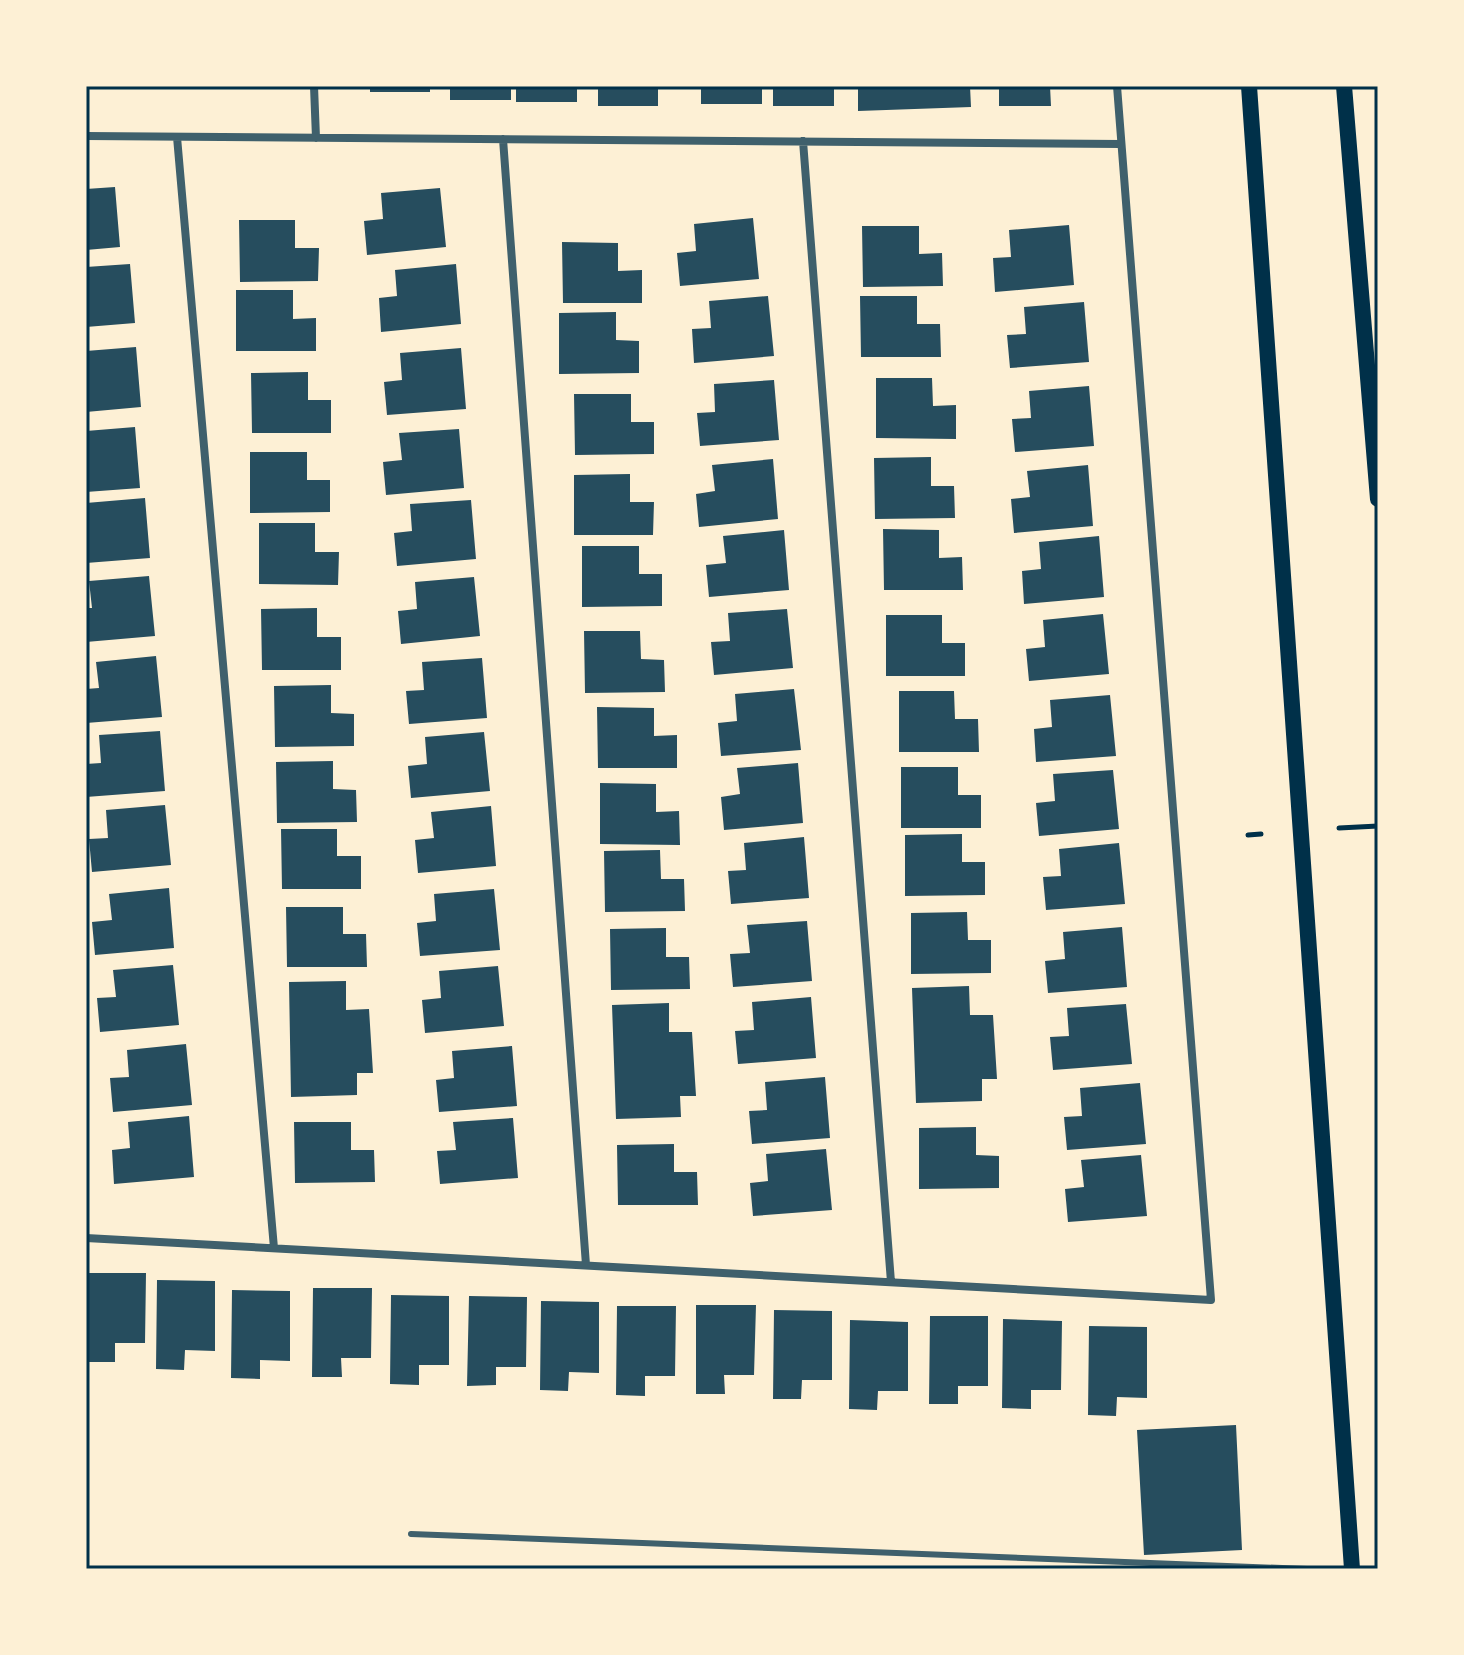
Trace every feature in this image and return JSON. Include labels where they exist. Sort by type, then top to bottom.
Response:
[{"type":"main road","points":[[1249,86],[1352,1569]]},
{"type":"main road","points":[[1344,86],[1378,499]]},
{"type":"street","points":[[314,86],[316,138]]},
{"type":"street","points":[[86,1238],[1211,1300],[1117,86]]},
{"type":"street","points":[[86,136],[1121,144]]},
{"type":"street","points":[[177,137],[274,1248]]},
{"type":"street","points":[[503,139],[586,1265]]},
{"type":"street","points":[[803,141],[891,1282]]},
{"type":"lane","points":[[411,1534],[1307,1569]]},
{"type":"building","points":[[370,86],[430,86],[430,92],[370,92]]},
{"type":"building","points":[[450,86],[511,86],[511,100],[450,100]]},
{"type":"building","points":[[516,86],[577,86],[577,102],[516,102]]},
{"type":"building","points":[[598,86],[658,86],[658,106],[598,106]]},
{"type":"building","points":[[701,86],[762,86],[762,104],[701,104]]},
{"type":"building","points":[[773,86],[834,86],[834,106],[773,106]]},
{"type":"building","points":[[858,86],[970,86],[971,107],[858,111]]},
{"type":"building","points":[[999,86],[1050,86],[1051,106],[999,106]]},
{"type":"building","points":[[115,187],[120,247],[86,250],[86,189]]},
{"type":"building","points":[[440,188],[446,247],[367,255],[364,221],[383,219],[381,193]]},
{"type":"building","points":[[753,218],[759,279],[680,286],[677,253],[696,251],[694,224]]},
{"type":"building","points":[[239,220],[295,220],[295,248],[319,248],[318,281],[240,282]]},
{"type":"building","points":[[1069,225],[1074,285],[995,292],[993,258],[1011,257],[1009,230]]},
{"type":"building","points":[[862,226],[919,226],[919,254],[942,253],[943,286],[863,287]]},
{"type":"building","points":[[562,242],[618,243],[618,271],[642,270],[642,303],[563,303]]},
{"type":"building","points":[[130,264],[135,323],[86,327],[86,267]]},
{"type":"building","points":[[456,264],[461,324],[381,332],[379,298],[397,296],[395,270]]},
{"type":"building","points":[[236,290],[293,290],[293,319],[316,318],[316,351],[236,351]]},
{"type":"building","points":[[768,296],[774,356],[694,363],[692,329],[711,328],[709,301]]},
{"type":"building","points":[[860,296],[917,296],[917,324],[940,324],[941,357],[861,357]]},
{"type":"building","points":[[1084,302],[1089,362],[1010,368],[1007,335],[1026,334],[1024,307]]},
{"type":"building","points":[[616,312],[616,340],[639,341],[639,373],[559,374],[559,313]]},
{"type":"building","points":[[136,347],[141,407],[86,412],[86,351]]},
{"type":"building","points":[[461,348],[466,409],[387,415],[384,382],[402,380],[400,353]]},
{"type":"building","points":[[308,372],[308,400],[331,400],[331,433],[252,433],[251,373]]},
{"type":"building","points":[[876,378],[932,378],[933,406],[956,405],[956,439],[876,438]]},
{"type":"building","points":[[774,380],[779,440],[700,446],[697,413],[715,412],[714,384]]},
{"type":"building","points":[[1089,386],[1094,446],[1015,452],[1012,419],[1031,418],[1029,391]]},
{"type":"building","points":[[574,394],[631,394],[631,422],[654,422],[654,454],[575,455]]},
{"type":"building","points":[[135,427],[140,488],[86,492],[86,431]]},
{"type":"building","points":[[459,429],[464,488],[386,495],[383,462],[402,460],[399,433]]},
{"type":"building","points":[[250,452],[307,452],[307,480],[330,480],[330,512],[250,513]]},
{"type":"building","points":[[931,457],[931,486],[954,486],[955,518],[875,519],[874,458]]},
{"type":"building","points":[[773,459],[778,519],[699,527],[696,494],[715,491],[712,465]]},
{"type":"building","points":[[1088,465],[1093,526],[1014,533],[1011,499],[1030,497],[1027,471]]},
{"type":"building","points":[[630,474],[630,502],[654,502],[653,535],[574,535],[574,475]]},
{"type":"building","points":[[145,498],[150,558],[86,563],[86,503]]},
{"type":"building","points":[[471,500],[476,559],[397,566],[394,533],[412,531],[410,504]]},
{"type":"building","points":[[259,523],[315,523],[315,552],[339,552],[338,585],[259,584]]},
{"type":"building","points":[[883,529],[939,530],[939,558],[962,557],[963,590],[884,590]]},
{"type":"building","points":[[784,530],[789,590],[709,597],[706,565],[726,563],[723,536]]},
{"type":"building","points":[[1099,536],[1104,597],[1024,604],[1022,571],[1041,569],[1039,542]]},
{"type":"building","points":[[582,546],[639,546],[639,574],[662,574],[662,606],[582,607]]},
{"type":"building","points":[[149,576],[155,636],[86,642],[86,608],[92,608],[89,581]]},
{"type":"building","points":[[474,577],[480,636],[401,644],[398,611],[417,609],[415,582]]},
{"type":"building","points":[[317,608],[317,637],[341,637],[341,670],[262,670],[261,609]]},
{"type":"building","points":[[787,609],[793,668],[714,675],[711,642],[730,641],[728,613]]},
{"type":"building","points":[[1103,614],[1109,674],[1029,681],[1026,649],[1045,647],[1043,620]]},
{"type":"building","points":[[886,615],[942,615],[942,643],[965,643],[965,676],[886,676]]},
{"type":"building","points":[[584,631],[640,631],[641,659],[664,660],[665,692],[585,693]]},
{"type":"building","points":[[156,656],[162,717],[86,723],[86,689],[99,688],[96,662]]},
{"type":"building","points":[[482,658],[487,718],[409,724],[406,691],[424,690],[422,662]]},
{"type":"building","points":[[331,685],[331,713],[354,714],[354,746],[275,747],[274,686]]},
{"type":"building","points":[[794,689],[801,750],[721,756],[718,723],[737,721],[735,694]]},
{"type":"building","points":[[899,691],[954,691],[955,719],[978,719],[979,752],[899,752]]},
{"type":"building","points":[[1110,695],[1116,756],[1036,762],[1034,729],[1052,727],[1050,700]]},
{"type":"building","points":[[597,707],[654,708],[654,736],[677,735],[677,768],[598,768]]},
{"type":"building","points":[[160,731],[165,791],[86,797],[86,764],[101,763],[99,735]]},
{"type":"building","points":[[484,732],[490,791],[411,798],[408,766],[427,764],[425,737]]},
{"type":"building","points":[[333,761],[333,789],[356,790],[357,822],[277,823],[276,762]]},
{"type":"building","points":[[798,763],[803,823],[724,830],[721,797],[740,794],[737,768]]},
{"type":"building","points":[[901,767],[958,767],[958,795],[981,795],[981,828],[901,828]]},
{"type":"building","points":[[1113,770],[1119,829],[1039,836],[1036,803],[1055,801],[1053,774]]},
{"type":"building","points":[[600,783],[656,784],[656,812],[679,811],[680,845],[600,844]]},
{"type":"building","points":[[165,805],[171,865],[92,872],[89,839],[108,838],[106,810]]},
{"type":"building","points":[[491,806],[496,866],[418,873],[415,840],[434,838],[431,812]]},
{"type":"building","points":[[281,829],[337,829],[337,856],[361,856],[361,889],[282,889]]},
{"type":"building","points":[[962,834],[962,862],[985,862],[985,895],[905,896],[905,835]]},
{"type":"building","points":[[804,837],[809,898],[731,904],[728,871],[746,870],[744,843]]},
{"type":"building","points":[[1119,843],[1125,904],[1046,910],[1043,877],[1061,876],[1059,849]]},
{"type":"building","points":[[660,850],[661,879],[684,879],[685,911],[605,912],[604,851]]},
{"type":"building","points":[[169,888],[174,948],[95,955],[92,922],[112,920],[109,894]]},
{"type":"building","points":[[494,889],[500,950],[420,956],[417,923],[436,921],[434,894]]},
{"type":"building","points":[[286,907],[343,907],[343,934],[366,934],[367,967],[287,967]]},
{"type":"building","points":[[967,912],[968,940],[991,940],[991,973],[911,974],[911,913]]},
{"type":"building","points":[[807,921],[812,981],[733,987],[730,954],[750,953],[747,925]]},
{"type":"building","points":[[1122,927],[1127,987],[1048,993],[1045,961],[1065,959],[1063,932]]},
{"type":"building","points":[[666,928],[666,957],[689,957],[690,989],[611,990],[610,929]]},
{"type":"building","points":[[173,965],[179,1025],[100,1032],[97,998],[116,997],[113,970]]},
{"type":"building","points":[[498,966],[504,1026],[425,1033],[422,1000],[441,998],[439,971]]},
{"type":"building","points":[[346,981],[346,1010],[369,1009],[373,1073],[357,1073],[357,1095],[291,1097],[289,982]]},
{"type":"building","points":[[969,986],[970,1015],[993,1015],[997,1079],[982,1079],[982,1101],[916,1103],[912,988]]},
{"type":"building","points":[[811,997],[816,1058],[738,1064],[735,1031],[754,1030],[752,1002]]},
{"type":"building","points":[[669,1003],[669,1032],[692,1032],[696,1096],[680,1096],[681,1117],[616,1119],[612,1005]]},
{"type":"building","points":[[1126,1004],[1132,1064],[1053,1070],[1050,1037],[1069,1036],[1067,1008]]},
{"type":"building","points":[[186,1044],[192,1105],[113,1112],[110,1078],[129,1077],[127,1050]]},
{"type":"building","points":[[512,1046],[517,1106],[439,1112],[436,1080],[454,1078],[452,1051]]},
{"type":"building","points":[[825,1077],[830,1138],[752,1144],[749,1111],[767,1110],[765,1082]]},
{"type":"building","points":[[1140,1083],[1146,1144],[1067,1150],[1064,1117],[1082,1116],[1080,1088]]},
{"type":"building","points":[[189,1116],[194,1177],[114,1184],[112,1150],[130,1148],[128,1122]]},
{"type":"building","points":[[513,1118],[518,1178],[440,1184],[437,1151],[456,1150],[453,1122]]},
{"type":"building","points":[[294,1122],[351,1122],[351,1150],[374,1150],[375,1182],[295,1183]]},
{"type":"building","points":[[976,1127],[976,1155],[999,1156],[999,1188],[919,1189],[919,1128]]},
{"type":"building","points":[[674,1144],[674,1172],[697,1172],[698,1205],[618,1205],[617,1145]]},
{"type":"building","points":[[826,1149],[832,1210],[753,1216],[750,1183],[768,1181],[766,1154]]},
{"type":"building","points":[[1141,1155],[1147,1216],[1068,1222],[1065,1189],[1084,1187],[1081,1160]]},
{"type":"building","points":[[87,1273],[146,1273],[145,1343],[115,1343],[115,1362],[86,1362]]},
{"type":"building","points":[[157,1280],[215,1281],[215,1351],[185,1350],[184,1370],[156,1369]]},
{"type":"building","points":[[313,1288],[372,1288],[371,1358],[341,1358],[342,1377],[312,1377]]},
{"type":"building","points":[[232,1290],[290,1291],[290,1361],[260,1360],[260,1379],[231,1378]]},
{"type":"building","points":[[391,1295],[449,1296],[449,1365],[419,1365],[419,1385],[390,1384]]},
{"type":"building","points":[[469,1296],[527,1297],[526,1367],[496,1367],[496,1385],[467,1386]]},
{"type":"building","points":[[541,1301],[599,1302],[599,1373],[569,1372],[568,1391],[540,1390]]},
{"type":"building","points":[[696,1305],[756,1305],[754,1375],[724,1375],[725,1394],[696,1394]]},
{"type":"building","points":[[617,1306],[676,1306],[675,1376],[645,1376],[645,1396],[616,1395]]},
{"type":"building","points":[[774,1310],[832,1311],[832,1380],[802,1380],[801,1399],[773,1399]]},
{"type":"building","points":[[930,1316],[988,1316],[988,1386],[958,1386],[958,1404],[929,1404]]},
{"type":"building","points":[[1003,1319],[1062,1321],[1061,1390],[1031,1390],[1031,1409],[1002,1408]]},
{"type":"building","points":[[850,1320],[908,1322],[908,1391],[878,1391],[877,1410],[849,1409]]},
{"type":"building","points":[[1089,1326],[1147,1327],[1147,1398],[1117,1397],[1116,1416],[1088,1415]]},
{"type":"building","points":[[1236,1425],[1242,1550],[1144,1555],[1137,1430]]}]
